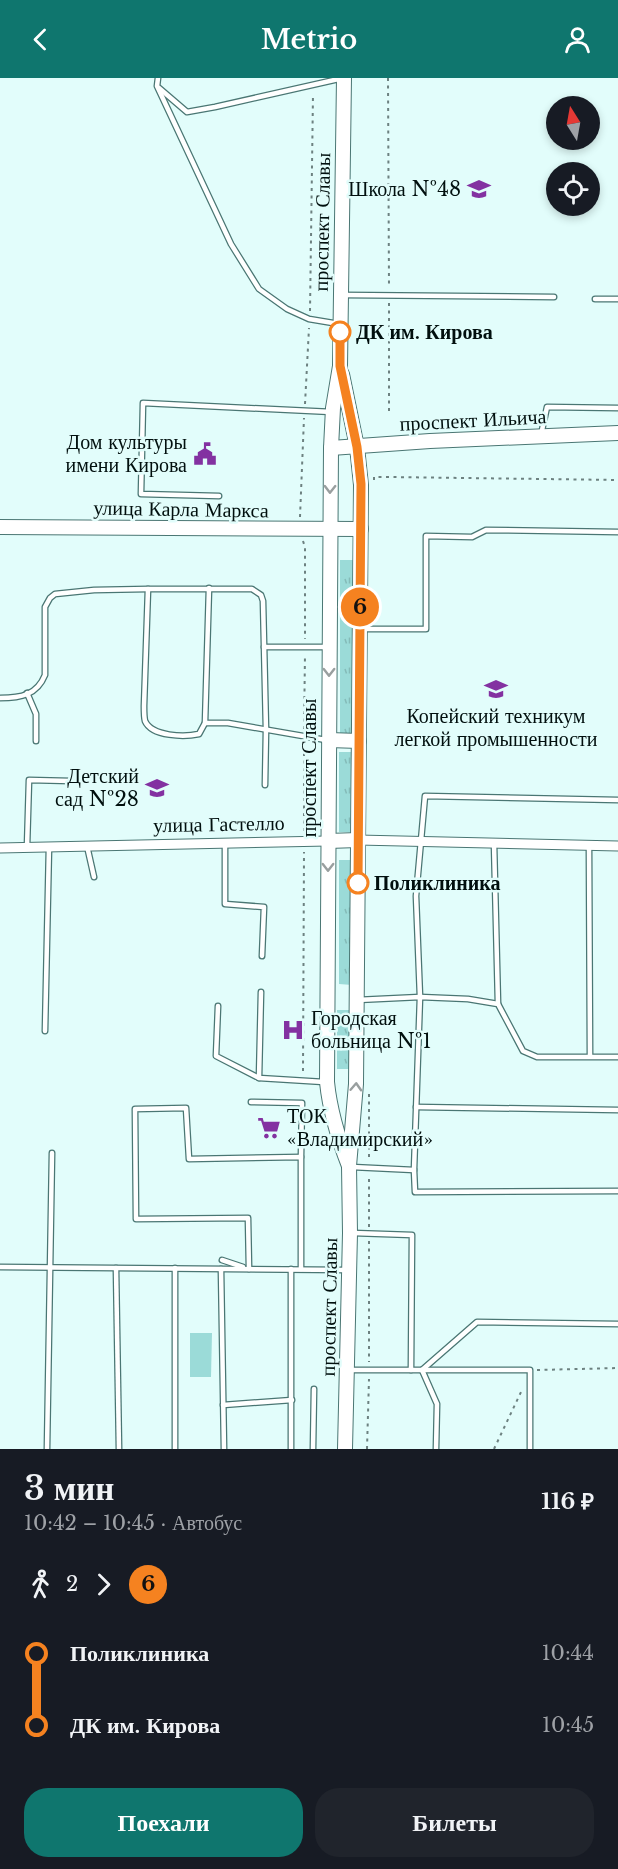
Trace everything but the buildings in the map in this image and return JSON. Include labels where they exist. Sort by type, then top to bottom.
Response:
[{"type":"main road","name":"проспект Славы","points":[[344,78],[340,366],[333,412],[331,448],[327,1082],[337,1137],[349,1166]]},
{"type":"main road","name":"проспект Славы","points":[[340,366],[357,447],[361,484],[356,1084],[349,1166],[350,1233],[345,1449]]},
{"type":"main road","name":"проспект Ильича","points":[[331,448],[618,433]]},
{"type":"main road","name":"улица Карла Маркса","points":[[0,527],[361,529]]},
{"type":"main road","points":[[329,740],[359,741]]},
{"type":"main road","name":"улица Гастелло","points":[[328,841],[358,840]]},
{"type":"street","name":"улица Гастелло","points":[[358,840],[618,846]]},
{"type":"street","name":"улица Гастелло","points":[[0,848],[328,841]]},
{"type":"lane","points":[[158,78],[157,86],[231,244],[259,289],[287,309],[309,319],[340,324]]},
{"type":"lane","points":[[157,86],[188,112],[344,78]]},
{"type":"lane","points":[[341,295],[554,297]]},
{"type":"lane","points":[[595,299],[618,299]]},
{"type":"lane","points":[[219,496],[141,494],[143,404],[333,412]]},
{"type":"lane","points":[[541,436],[547,407],[618,408]]},
{"type":"lane","points":[[360,629],[426,629],[426,536],[472,537],[486,530],[618,532]]},
{"type":"lane","points":[[148,589],[144,706],[146,721],[154,730],[188,737],[199,734],[206,723],[209,588]]},
{"type":"lane","points":[[0,698],[14,698],[35,690],[41,685],[45,675],[45,607],[55,594],[148,589],[252,589],[261,595],[262,601],[266,730],[265,785]]},
{"type":"lane","points":[[264,647],[329,647]]},
{"type":"lane","points":[[27,693],[36,714],[36,741]]},
{"type":"lane","points":[[206,723],[228,723],[329,740]]},
{"type":"lane","points":[[27,847],[29,780],[71,781]]},
{"type":"lane","points":[[618,800],[425,796],[416,896],[420,997],[414,1170],[415,1192],[618,1191]]},
{"type":"lane","points":[[225,843],[225,904],[264,907],[262,956]]},
{"type":"lane","points":[[494,843],[498,1004],[523,1051],[537,1057],[618,1058]]},
{"type":"lane","points":[[45,1031],[50,846]]},
{"type":"lane","points":[[87,846],[94,877]]},
{"type":"lane","points":[[590,846],[590,1056]]},
{"type":"lane","points":[[259,1078],[261,992]]},
{"type":"lane","points":[[357,1000],[420,997],[468,999],[498,1004]]},
{"type":"lane","points":[[218,1006],[216,1056],[259,1078],[327,1082]]},
{"type":"lane","points":[[251,1102],[302,1102],[301,1269]]},
{"type":"lane","points":[[416,1107],[618,1110]]},
{"type":"lane","points":[[249,1269],[248,1218],[136,1219],[135,1109],[186,1108],[189,1159],[301,1157]]},
{"type":"lane","points":[[48,1449],[52,1153]]},
{"type":"lane","points":[[349,1166],[414,1170]]},
{"type":"lane","points":[[350,1233],[412,1235],[411,1370]]},
{"type":"lane","points":[[222,1260],[249,1269]]},
{"type":"lane","points":[[0,1267],[349,1270]]},
{"type":"lane","points":[[116,1268],[119,1449]]},
{"type":"lane","points":[[175,1268],[176,1449]]},
{"type":"lane","points":[[221,1269],[224,1449]]},
{"type":"lane","points":[[291,1269],[291,1449]]},
{"type":"lane","points":[[422,1370],[477,1322],[618,1324]]},
{"type":"lane","points":[[347,1370],[530,1370],[530,1449]]},
{"type":"lane","points":[[422,1370],[437,1404],[436,1449]]},
{"type":"lane","points":[[313,1449],[314,1389]]},
{"type":"lane","points":[[223,1405],[292,1400]]},
{"type":"path","points":[[388,78],[389,411]]},
{"type":"path","points":[[303,1080],[305,547],[299,530],[309,319],[313,85]]},
{"type":"path","points":[[389,477],[618,480]]},
{"type":"path","points":[[530,1370],[618,1368]]},
{"type":"path","points":[[494,1449],[521,1390]]},
{"type":"green space","points":[[340,560],[355,560],[355,736],[340,736]]},
{"type":"green space","points":[[339,752],[353,752],[353,832],[339,832]]},
{"type":"green space","points":[[339,860],[352,860],[352,985],[339,984]]},
{"type":"green space","points":[[337,1010],[350,1010],[350,1069],[337,1069]]},
{"type":"green space","points":[[190,1333],[212,1333],[211,1377],[190,1377]]},
{"type":"bus line","name":"6","points":[[340,332],[340,366],[357,447],[361,484],[358,883]]},
{"type":"place","name":"Школа №48","points":[[479,189]]},
{"type":"place","name":"ДК им. Кирова","points":[[340,332]]},
{"type":"place","name":"Дом культуры имени Кирова","points":[[205,454]]},
{"type":"place","name":"Копейский техникум легкой промышенности","points":[[496,689]]},
{"type":"place","name":"Детский сад №28","points":[[157,788]]},
{"type":"place","name":"Поликлиника","points":[[358,883]]},
{"type":"place","name":"Городская больница №1","points":[[293,1030]]},
{"type":"place","name":"ТОК «Владимирский»","points":[[269,1128]]}]
